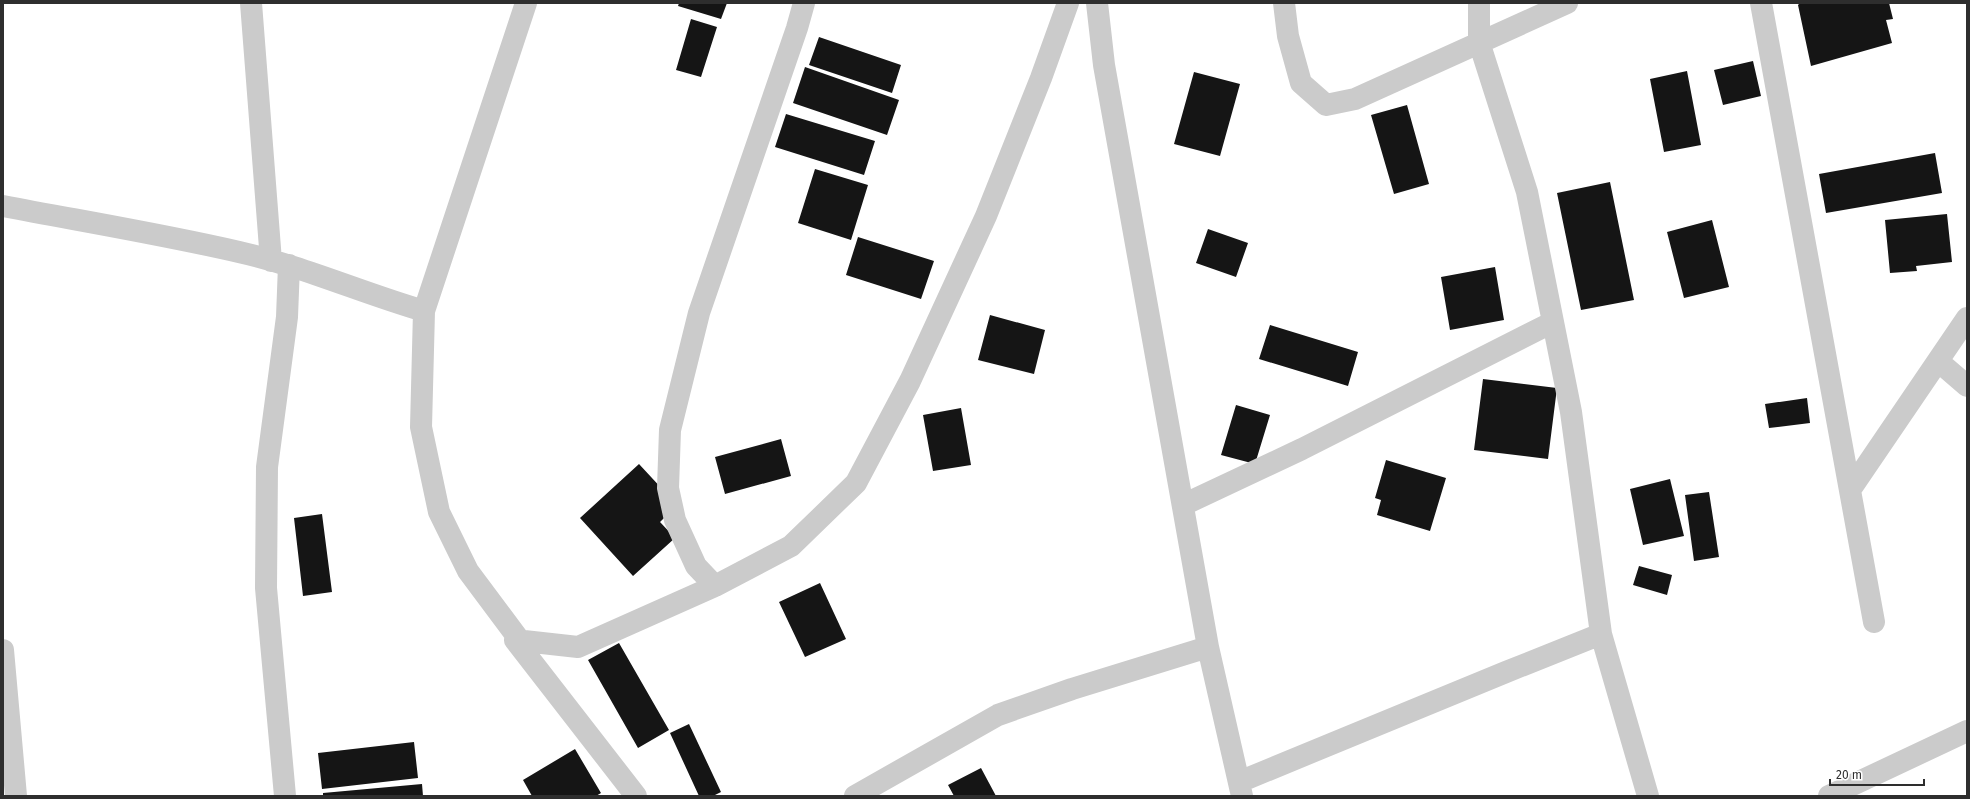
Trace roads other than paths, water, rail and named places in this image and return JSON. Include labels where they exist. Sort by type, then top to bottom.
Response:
[{"type":"street","points":[[251,3],[287,317],[267,467],[266,588],[284,796]]},
{"type":"street","points":[[515,640],[518,638],[468,571],[439,512],[421,427],[424,311],[526,3]]},
{"type":"street","points":[[715,586],[696,566],[675,520],[668,488],[670,430],[699,313],[804,3]]},
{"type":"street","points":[[515,640],[578,647],[715,586],[791,546],[856,483],[910,380],[986,216],[1041,78],[1068,3]]},
{"type":"street","points":[[1097,3],[1104,66],[1208,647],[1241,789],[1506,672],[1601,634]]},
{"type":"street","points":[[1284,3],[1288,36],[1301,82],[1326,105],[1355,99],[1567,3]]},
{"type":"street","points":[[1479,3],[1479,42],[1527,192],[1571,412],[1601,634],[1648,796]]},
{"type":"street","points":[[1761,3],[1874,622]]},
{"type":"street","points":[[3,206],[239,252],[280,263],[360,291],[424,311]]},
{"type":"street","points":[[1850,490],[1967,318]]},
{"type":"street","points":[[1182,505],[1302,449],[1553,322]]},
{"type":"street","points":[[1938,361],[1967,386]]},
{"type":"street","points":[[515,640],[636,796]]},
{"type":"street","points":[[855,796],[998,715],[1072,689],[1208,647]]},
{"type":"street","points":[[3,650],[16,796]]},
{"type":"street","points":[[1829,796],[1967,731]]}]
